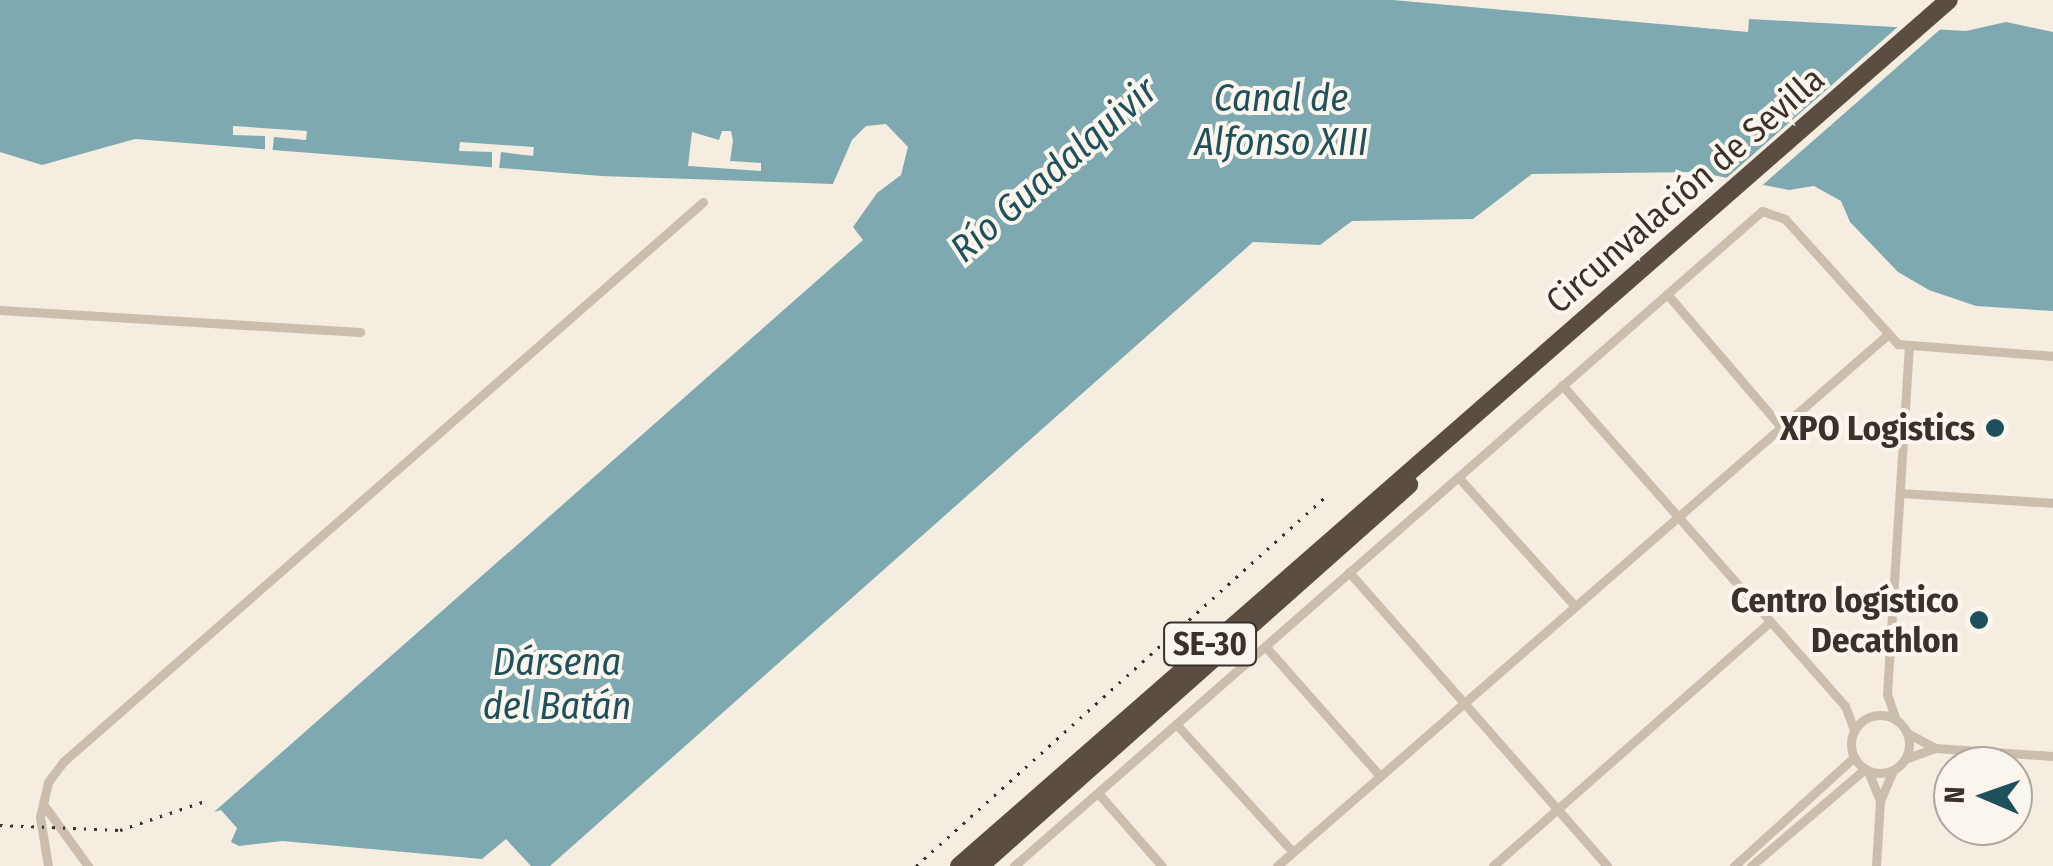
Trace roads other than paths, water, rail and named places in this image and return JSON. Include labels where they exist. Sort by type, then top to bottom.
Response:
[{"type":"highway","name":"Circunvalación de Sevilla","points":[[958,866],[1369,504],[1464,428],[1949,0]]},
{"type":"highway","name":"Circunvalación de Sevilla","points":[[980,866],[1454,444],[1464,428]]},
{"type":"street","points":[[48,866],[40,828],[43,804],[48,782],[64,761],[704,202]]},
{"type":"street","points":[[1014,866],[1762,211],[1776,213],[1886,336],[1909,346],[2053,356]]},
{"type":"street","points":[[1667,294],[1781,427]]},
{"type":"street","points":[[0,310],[360,332]]},
{"type":"street","points":[[1277,866],[1886,336]]},
{"type":"street","points":[[1909,346],[1887,694],[1896,720],[1906,732],[1933,747]]},
{"type":"street","points":[[1562,385],[1845,706],[1854,730],[1854,757],[1867,770],[1880,802]]},
{"type":"street","points":[[1458,477],[1575,606]]},
{"type":"street","points":[[1900,493],[2053,503]]},
{"type":"street","points":[[1349,572],[1607,866]]},
{"type":"street","points":[[1492,866],[1770,622]]},
{"type":"street","points":[[1265,646],[1380,776]]},
{"type":"street","points":[[1854,730],[1872,716],[1887,694]]},
{"type":"street","points":[[1845,706],[1896,720]]},
{"type":"street","points":[[1176,724],[1293,852]]},
{"type":"street","points":[[1904,759],[1906,732]]},
{"type":"street","points":[[1876,866],[1880,802],[1893,770],[1904,759],[1933,749]]},
{"type":"street","points":[[1734,866],[1854,757]]},
{"type":"street","points":[[1752,866],[1867,770],[1893,770]]},
{"type":"street","points":[[1098,792],[1162,866]]},
{"type":"street","points":[[43,804],[88,866]]},
{"type":"water","name":"Canal de Alfonso XIII","points":[[0,0],[1393,0],[1748,32],[1749,19],[1966,31],[2006,22],[2053,32],[2053,311],[1976,306],[1929,290],[1898,272],[1850,222],[1841,201],[1814,186],[1789,190],[1697,172],[1532,174],[1473,219],[1352,221],[1320,245],[1253,242],[550,866],[531,866],[506,839],[482,859],[282,841],[239,846],[231,842],[237,828],[221,810],[214,812],[863,240],[853,227],[877,193],[901,175],[908,147],[886,124],[866,126],[852,140],[833,184],[601,176],[135,139],[42,165],[0,152]]},
{"type":"railway","points":[[916,866],[1325,497]]},
{"type":"railway","points":[[0,825],[120,830],[208,800]]},
{"type":"place","name":"XPO Logistics","points":[[1995,428]]},
{"type":"place","name":"Centro logístico Decathlon","points":[[1979,620]]},
{"type":"water label","name":"Río Guadalquivir","points":[[1054,170]]},
{"type":"water label","name":"Dársena del Batán","points":[[557,684]]}]
